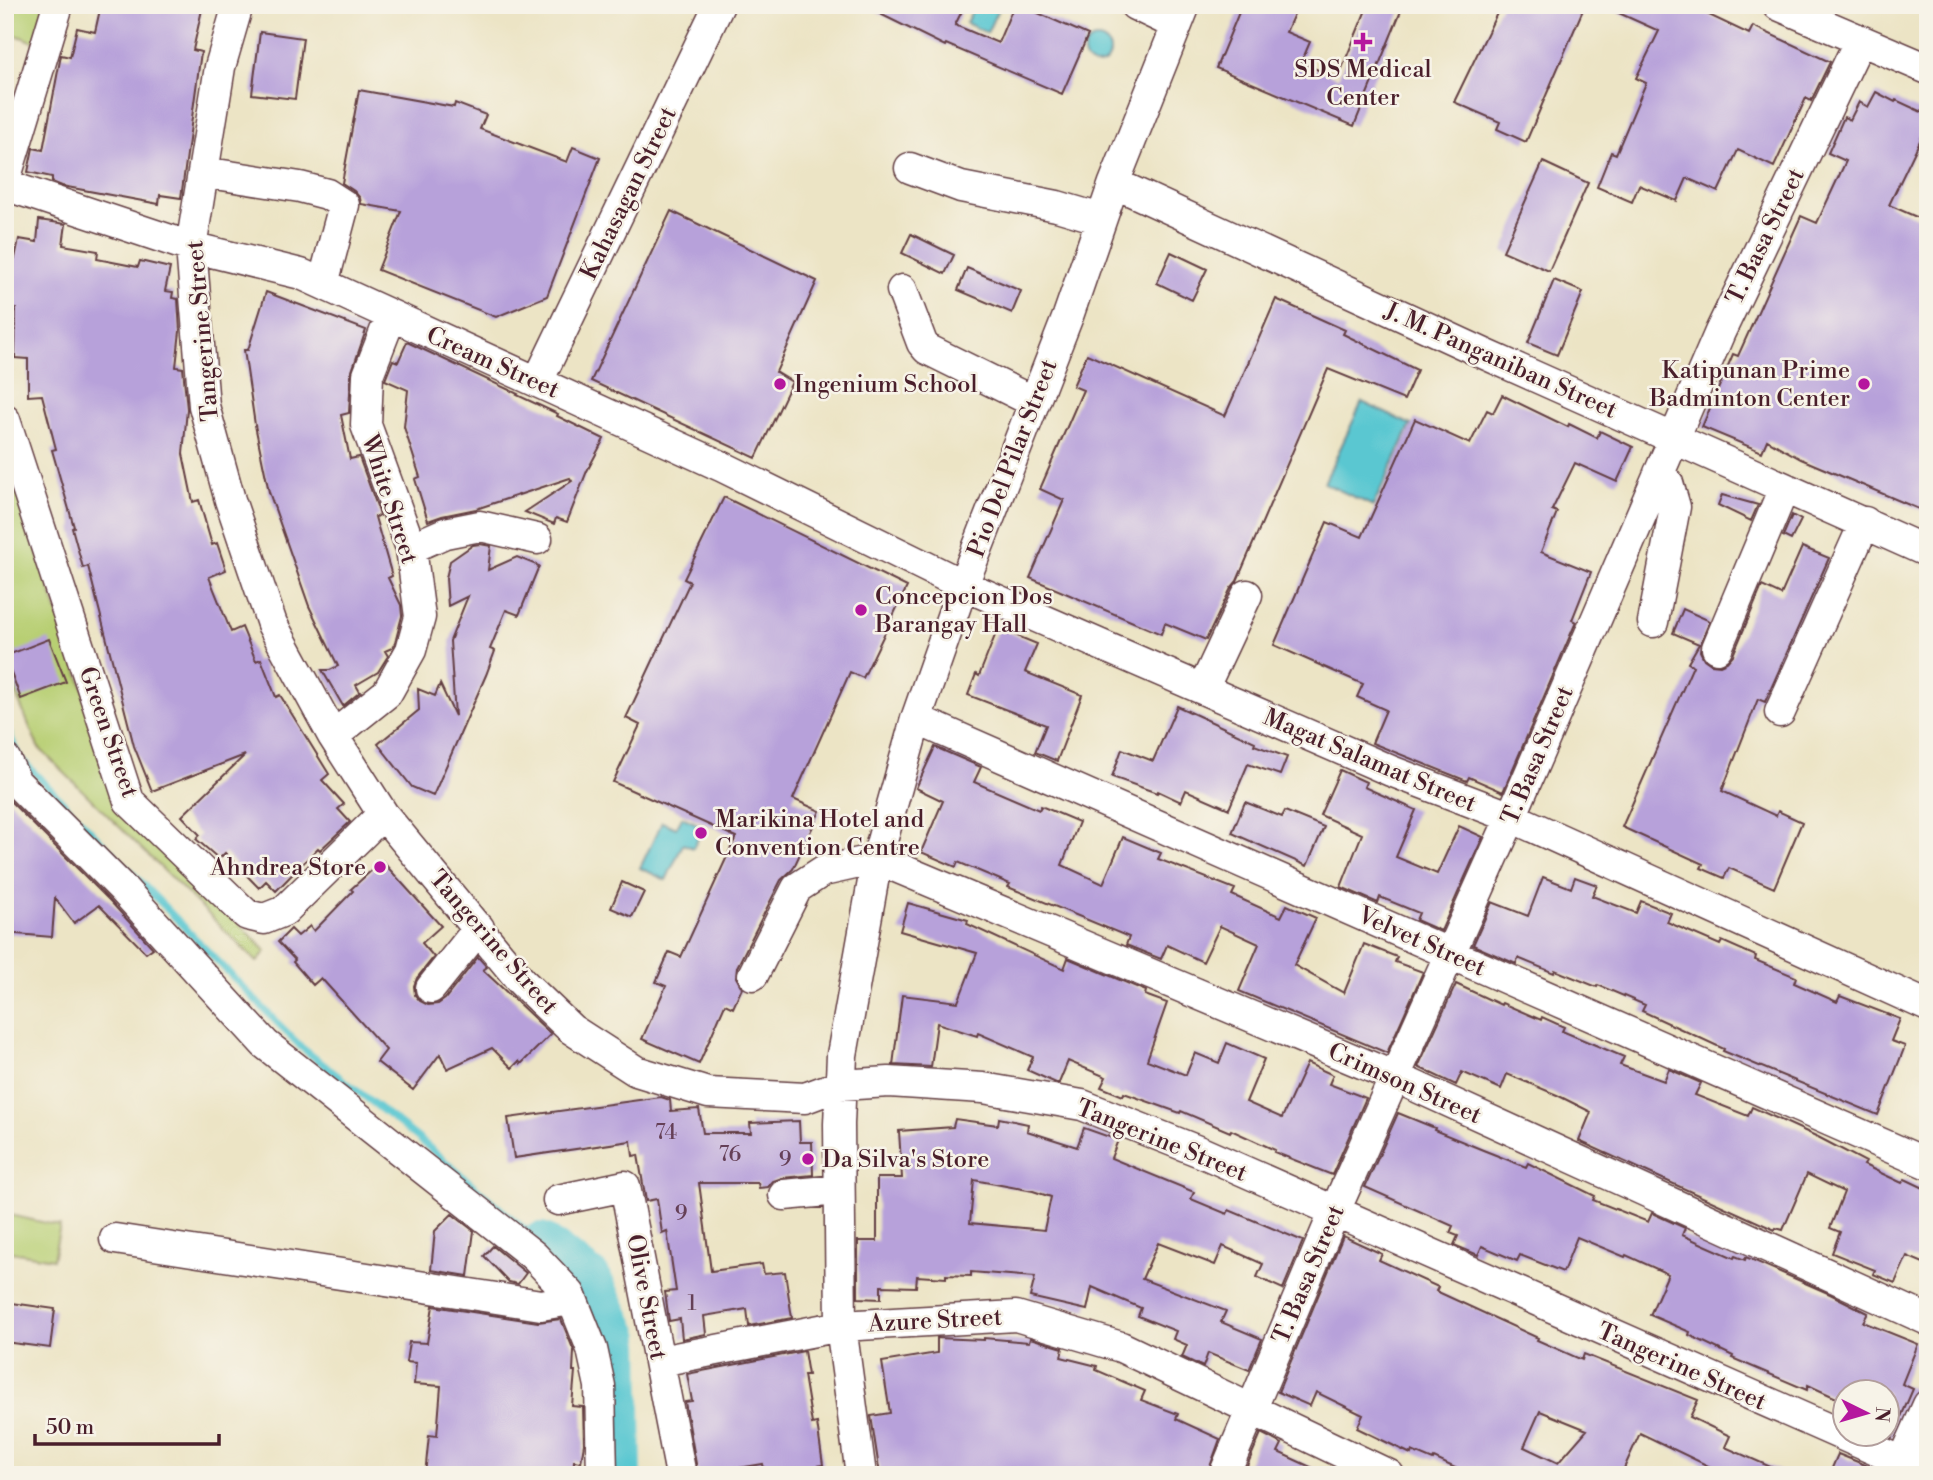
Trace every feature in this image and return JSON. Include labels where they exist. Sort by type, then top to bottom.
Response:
[{"type":"street","points":[[5,180],[58,5]]},
{"type":"street","name":"Tangerine Street","points":[[238,5],[220,67],[191,247],[204,406],[230,500],[272,624],[332,736],[383,814],[522,982],[571,1028],[636,1071],[708,1093],[805,1098],[840,1085],[889,1082],[983,1088],[1082,1105],[1203,1153],[1909,1470]]},
{"type":"street","name":"Kahasagan Street","points":[[538,381],[719,5]]},
{"type":"street","points":[[1135,5],[1181,15]]},
{"type":"street","points":[[1778,5],[1928,69]]},
{"type":"street","name":"Pio Del Pilar Street","points":[[861,1475],[841,1326],[840,1085],[842,1055],[877,859],[916,719],[963,585],[1077,290],[1114,183],[1181,15]]},
{"type":"street","name":"T. Basa Street","points":[[1224,1475],[1334,1213],[1511,817],[1720,332],[1860,40]]},
{"type":"street","points":[[910,168],[961,187],[1057,206],[1101,219]]},
{"type":"street","points":[[203,172],[300,187],[327,194],[344,205],[323,284]]},
{"type":"street","name":"J. M. Panganiban Street","points":[[1114,183],[1487,355],[1928,552]]},
{"type":"street","name":"Cream Street","points":[[5,185],[191,247],[301,274],[721,466],[963,585]]},
{"type":"street","points":[[902,290],[922,343],[927,349],[1034,402]]},
{"type":"street","name":"White Street","points":[[332,736],[387,693],[411,650],[421,617],[411,548],[366,425],[368,375],[391,316]]},
{"type":"street","name":"Green Street","points":[[5,420],[129,801],[247,915],[264,919],[284,911],[383,814]]},
{"type":"street","points":[[1653,622],[1675,507],[1668,484],[1659,473]]},
{"type":"street","points":[[1717,648],[1784,488]]},
{"type":"street","points":[[1780,712],[1865,522]]},
{"type":"street","points":[[411,548],[445,533],[480,526],[537,539]]},
{"type":"street","name":"Magat Salamat Street","points":[[963,585],[1391,771],[1511,817],[1928,1006]]},
{"type":"street","points":[[1203,689],[1247,595]]},
{"type":"street","name":"Velvet Street","points":[[916,719],[1928,1164]]},
{"type":"street","points":[[5,759],[16,782],[123,889],[265,1044],[534,1256],[570,1294],[592,1349],[600,1386],[602,1475]]},
{"type":"street","points":[[753,975],[797,888],[824,871],[877,859]]},
{"type":"street","name":"Crimson Street","points":[[877,859],[1395,1077],[1928,1320]]},
{"type":"street","points":[[431,988],[479,928]]},
{"type":"street","name":"Olive Street","points":[[558,1200],[625,1186],[681,1475]]},
{"type":"street","points":[[784,1195],[839,1190]]},
{"type":"street","points":[[115,1239],[541,1305],[559,1302],[570,1294]]},
{"type":"street","name":"Azure Street","points":[[660,1361],[841,1326],[1016,1316],[1121,1347],[1389,1475]]},
{"type":"street","points":[[1909,1470],[1928,1405]]},
{"type":"green space","points":[[5,5],[48,5],[37,43],[5,31]]},
{"type":"green space","points":[[5,456],[122,803],[266,951],[257,962],[38,747],[5,668]]},
{"type":"green space","points":[[5,1214],[60,1226],[53,1259],[5,1251]]},
{"type":"water","points":[[975,5],[1000,5],[987,33],[966,23]]},
{"type":"water","points":[[1097,39],[1106,43],[1110,52],[1106,61],[1097,65],[1088,61],[1084,52],[1088,43]]},
{"type":"water","points":[[1362,402],[1411,425],[1373,506],[1324,483]]},
{"type":"water","points":[[682,817],[704,827],[693,848],[683,844],[666,880],[640,868],[662,822],[676,828]]},
{"type":"building","points":[[101,5],[203,5],[193,50],[201,52],[181,198],[160,195],[159,204],[62,186],[52,182],[52,177],[28,172],[33,148],[43,150],[61,55],[70,57],[77,28],[95,32]]},
{"type":"building","points":[[862,5],[965,5],[955,25],[998,43],[1014,5],[1020,5],[1088,35],[1062,94],[946,44],[945,46]]},
{"type":"building","points":[[1242,5],[1298,5],[1286,32],[1310,42],[1301,63],[1338,78],[1368,5],[1388,5],[1401,11],[1354,126],[1216,68]]},
{"type":"building","points":[[1501,5],[1585,5],[1526,142],[1497,129],[1500,122],[1454,102]]},
{"type":"building","points":[[1601,5],[1688,5],[1749,34],[1753,26],[1830,62],[1811,101],[1806,98],[1774,167],[1738,150],[1718,192],[1687,178],[1677,201],[1639,185],[1632,202],[1597,187],[1611,152],[1616,154],[1646,83],[1636,78],[1659,31]]},
{"type":"building","points":[[260,32],[303,38],[295,99],[252,94]]},
{"type":"building","points":[[359,90],[454,107],[455,103],[486,115],[480,129],[567,162],[573,147],[600,158],[547,296],[496,317],[378,270],[401,211],[361,204],[354,191],[342,183]]},
{"type":"building","points":[[1876,92],[1928,115],[1928,124],[1889,205],[1928,222],[1928,513],[1801,459],[1767,440],[1762,452],[1702,427],[1733,354],[1738,356],[1801,216],[1817,223],[1846,161],[1828,153],[1844,117],[1850,120],[1859,102],[1868,107]]},
{"type":"building","points":[[1543,162],[1588,183],[1549,271],[1503,251]]},
{"type":"building","points":[[671,211],[817,281],[776,372],[792,382],[756,458],[591,381]]},
{"type":"building","points":[[39,220],[66,224],[63,245],[98,251],[97,259],[138,267],[140,261],[170,268],[165,291],[173,292],[172,298],[178,299],[180,331],[176,367],[183,368],[187,409],[183,454],[193,502],[199,500],[212,545],[217,543],[226,570],[209,577],[231,632],[242,627],[256,661],[261,659],[276,697],[280,695],[329,774],[322,780],[344,804],[338,809],[350,822],[320,850],[318,848],[276,891],[266,881],[259,888],[225,853],[219,859],[196,839],[200,835],[182,816],[245,755],[152,791],[134,746],[88,566],[83,568],[72,528],[74,527],[52,450],[56,449],[42,395],[28,396],[28,359],[15,358],[16,309],[5,307],[5,256],[15,258],[19,239],[37,242]]},
{"type":"building","points":[[911,234],[954,255],[945,274],[902,253]]},
{"type":"building","points":[[1171,252],[1207,269],[1192,300],[1157,283]]},
{"type":"building","points":[[967,268],[1021,291],[1012,313],[958,290]]},
{"type":"building","points":[[1554,280],[1583,292],[1557,355],[1528,343]]},
{"type":"building","points":[[266,292],[366,330],[351,374],[349,413],[341,415],[350,459],[359,457],[378,509],[380,516],[375,517],[392,576],[388,578],[401,605],[402,616],[395,643],[385,651],[388,656],[378,672],[356,685],[360,692],[343,706],[322,670],[338,666],[309,606],[269,492],[255,425],[244,350],[248,350]]},
{"type":"building","points":[[1276,299],[1345,330],[1343,334],[1417,370],[1404,400],[1328,369],[1237,581],[1206,640],[1165,623],[1161,634],[1030,578],[1064,500],[1040,489],[1083,390],[1073,386],[1087,354],[1225,416]]},
{"type":"building","points":[[407,342],[518,394],[604,439],[587,471],[567,522],[556,518],[554,524],[525,512],[572,481],[570,478],[476,509],[428,521],[415,479],[420,477],[404,427],[408,390],[385,380],[393,360],[398,362]]},
{"type":"building","points":[[1502,395],[1568,427],[1569,424],[1597,438],[1600,431],[1633,447],[1617,482],[1575,463],[1552,510],[1557,512],[1541,552],[1591,572],[1572,620],[1576,622],[1503,792],[1469,777],[1467,781],[1372,743],[1386,710],[1357,697],[1363,684],[1274,645],[1327,522],[1362,537],[1415,419],[1470,444],[1487,410],[1493,413]]},
{"type":"building","points":[[1722,495],[1758,505],[1751,521],[1718,505]]},
{"type":"building","points":[[724,497],[907,587],[863,678],[850,672],[793,799],[820,811],[793,869],[781,880],[737,967],[736,977],[742,988],[733,1008],[725,1004],[699,1064],[642,1039],[666,986],[656,982],[669,952],[681,957],[736,837],[613,782],[640,725],[626,718],[690,582],[684,579]]},
{"type":"building","points":[[1792,515],[1801,520],[1791,540],[1783,536]]},
{"type":"building","points":[[473,545],[491,546],[488,570],[517,557],[539,566],[519,615],[506,610],[490,649],[495,651],[486,675],[433,796],[412,787],[378,744],[419,710],[418,689],[435,696],[440,684],[455,716],[450,641],[468,596],[448,606],[446,578],[450,561]]},
{"type":"building","points":[[1802,547],[1829,558],[1765,702],[1758,699],[1722,791],[1776,816],[1778,811],[1802,822],[1774,888],[1729,868],[1724,878],[1701,868],[1703,864],[1622,827],[1693,666],[1688,663],[1699,644],[1673,633],[1683,609],[1710,621],[1701,642],[1700,651],[1704,659],[1711,664],[1720,665],[1727,662],[1733,655],[1762,586],[1781,595]]},
{"type":"building","points":[[998,628],[1037,644],[1025,672],[1082,695],[1057,761],[1035,752],[1046,725],[968,695],[976,674],[979,676]]},
{"type":"building","points":[[49,639],[66,682],[21,699],[5,656]]},
{"type":"building","points":[[1177,706],[1255,742],[1254,745],[1287,757],[1280,775],[1248,764],[1229,809],[1186,790],[1181,802],[1158,791],[1157,793],[1112,777],[1122,749],[1153,761]]},
{"type":"building","points":[[935,747],[981,767],[974,782],[1039,810],[1041,806],[1079,822],[1062,865],[1103,884],[1123,837],[1161,853],[1158,859],[1235,889],[1232,895],[1281,917],[1287,905],[1316,918],[1294,965],[1344,993],[1364,944],[1397,957],[1395,962],[1423,972],[1387,1053],[1239,991],[1259,944],[1220,926],[1203,962],[1167,945],[1161,959],[1126,945],[1129,937],[1008,887],[1010,884],[958,862],[956,867],[921,852],[943,801],[916,788]]},
{"type":"building","points":[[1340,770],[1366,782],[1364,787],[1416,810],[1396,857],[1437,874],[1459,826],[1483,837],[1441,931],[1416,920],[1419,913],[1380,897],[1378,903],[1341,887],[1362,834],[1320,815]]},
{"type":"building","points":[[5,796],[153,948],[146,953],[99,905],[74,923],[55,898],[52,937],[5,933]]},
{"type":"building","points":[[1245,802],[1282,817],[1285,811],[1324,827],[1307,866],[1232,833]]},
{"type":"building","points":[[382,861],[441,926],[422,943],[434,957],[417,978],[415,995],[428,1005],[438,1004],[478,957],[487,967],[483,970],[551,1034],[521,1064],[519,1061],[512,1068],[492,1048],[447,1069],[440,1054],[413,1090],[377,1062],[386,1050],[321,978],[313,985],[278,942],[291,929],[298,936],[310,926],[314,931],[353,891],[351,889]]},
{"type":"building","points":[[1543,877],[1571,888],[1575,877],[1597,885],[1592,896],[1636,913],[1641,901],[1671,913],[1667,922],[1720,945],[1722,941],[1756,956],[1755,960],[1796,977],[1794,983],[1837,1002],[1840,996],[1900,1019],[1891,1041],[1905,1046],[1878,1115],[1723,1051],[1724,1049],[1642,1011],[1645,1005],[1598,985],[1597,987],[1555,970],[1554,973],[1518,958],[1516,964],[1473,945],[1492,902],[1528,916]]},
{"type":"building","points":[[622,882],[644,892],[632,917],[611,908]]},
{"type":"building","points":[[908,903],[968,920],[967,924],[1064,969],[1068,958],[1146,991],[1145,995],[1167,1003],[1147,1060],[1186,1075],[1195,1053],[1219,1063],[1227,1043],[1264,1059],[1246,1102],[1282,1118],[1307,1063],[1333,1075],[1329,1084],[1366,1098],[1332,1175],[1274,1152],[1275,1150],[1231,1130],[1230,1132],[1181,1111],[1180,1113],[1124,1093],[1123,1096],[1101,1087],[1106,1077],[1068,1061],[1059,1083],[1056,1083],[1027,1070],[1033,1057],[978,1033],[977,1036],[937,1023],[931,1067],[893,1065],[902,995],[958,1002],[977,953],[900,931]]},
{"type":"building","points":[[1456,984],[1501,1005],[1502,1003],[1564,1027],[1562,1031],[1624,1057],[1620,1065],[1664,1081],[1669,1069],[1701,1083],[1695,1095],[1748,1116],[1752,1107],[1818,1137],[1866,1162],[1864,1165],[1902,1183],[1905,1179],[1928,1190],[1928,1265],[1907,1256],[1895,1283],[1873,1274],[1875,1270],[1832,1253],[1840,1232],[1830,1228],[1844,1192],[1807,1174],[1783,1230],[1775,1230],[1579,1141],[1591,1112],[1557,1095],[1507,1074],[1501,1089],[1462,1072],[1456,1085],[1418,1067]]},
{"type":"building","points":[[661,1097],[670,1100],[671,1111],[699,1109],[703,1133],[751,1133],[750,1123],[799,1121],[800,1142],[812,1142],[813,1175],[782,1178],[773,1181],[768,1187],[759,1188],[758,1183],[699,1183],[711,1271],[762,1264],[764,1274],[785,1272],[792,1318],[749,1326],[747,1309],[704,1316],[706,1334],[682,1339],[680,1319],[669,1321],[665,1292],[676,1291],[667,1231],[662,1233],[657,1199],[646,1201],[638,1155],[633,1156],[631,1141],[514,1158],[508,1118]]},
{"type":"building","points":[[1398,1113],[1526,1167],[1528,1163],[1595,1196],[1593,1200],[1648,1222],[1652,1213],[1685,1228],[1682,1235],[1734,1258],[1735,1256],[1745,1260],[1746,1257],[1830,1294],[1868,1313],[1863,1322],[1918,1344],[1902,1384],[1902,1378],[1832,1378],[1832,1396],[1808,1385],[1807,1390],[1732,1358],[1733,1356],[1689,1335],[1690,1332],[1650,1315],[1668,1274],[1577,1237],[1563,1272],[1520,1255],[1517,1261],[1482,1246],[1478,1255],[1454,1245],[1458,1236],[1450,1233],[1453,1226],[1365,1187]]},
{"type":"building","points":[[999,1118],[1028,1124],[1027,1131],[1077,1147],[1084,1128],[1118,1140],[1111,1158],[1194,1192],[1191,1199],[1227,1214],[1229,1210],[1303,1241],[1283,1289],[1257,1277],[1263,1264],[1223,1246],[1215,1265],[1158,1243],[1142,1279],[1226,1311],[1221,1322],[1262,1339],[1249,1370],[1208,1353],[1203,1367],[1182,1357],[1187,1345],[1173,1339],[1176,1331],[1138,1316],[1141,1308],[1092,1287],[1087,1310],[1030,1297],[1035,1277],[971,1272],[971,1276],[946,1275],[946,1278],[917,1276],[916,1287],[881,1286],[881,1299],[858,1298],[858,1241],[877,1241],[877,1178],[902,1178],[899,1131],[953,1127],[955,1119],[998,1125]],"holes":[[[974,1180],[1051,1197],[1044,1230],[970,1223]]]},
{"type":"building","points":[[452,1214],[474,1231],[468,1276],[431,1270],[435,1231]]},
{"type":"building","points":[[1343,1236],[1382,1254],[1379,1260],[1438,1287],[1436,1291],[1538,1338],[1537,1340],[1582,1360],[1584,1354],[1698,1400],[1690,1417],[1730,1436],[1725,1447],[1789,1475],[1727,1475],[1640,1433],[1621,1475],[1470,1475],[1434,1458],[1433,1460],[1412,1451],[1411,1454],[1357,1428],[1363,1415],[1316,1392],[1310,1406],[1278,1392]],"holes":[[[1540,1411],[1587,1430],[1558,1463],[1524,1447]]]},
{"type":"building","points":[[493,1246],[526,1273],[518,1284],[509,1282],[484,1256]]},
{"type":"building","points":[[5,1302],[55,1309],[50,1348],[5,1342]]},
{"type":"building","points":[[433,1306],[538,1322],[561,1319],[574,1351],[572,1406],[583,1407],[584,1444],[581,1462],[574,1461],[573,1475],[425,1475],[429,1435],[437,1436],[441,1386],[414,1384],[416,1363],[406,1362],[409,1342],[427,1343]]},
{"type":"building","points":[[937,1338],[1029,1342],[1030,1338],[1063,1348],[1061,1357],[1097,1366],[1096,1370],[1145,1391],[1141,1400],[1178,1414],[1176,1419],[1220,1439],[1207,1475],[880,1475],[871,1416],[890,1413],[882,1362],[937,1353]]},
{"type":"building","points":[[804,1351],[808,1375],[804,1375],[812,1424],[817,1423],[823,1465],[765,1475],[763,1464],[698,1475],[685,1402],[692,1401],[687,1374]]},
{"type":"building","points":[[1902,1384],[1913,1389],[1902,1415]]},
{"type":"building","points":[[1261,1433],[1282,1444],[1278,1452],[1328,1475],[1243,1475]]},
{"type":"building","points":[[1838,1454],[1880,1471],[1880,1475],[1829,1475]]},
{"type":"waterway","points":[[5,724],[19,757],[301,1047],[418,1138],[530,1234]]},
{"type":"waterway","points":[[541,1244],[590,1280],[618,1338],[620,1475]]},
{"type":"place","name":"SDS Medical Center","points":[[1363,42]]},
{"type":"place","name":"Ingenium School","points":[[780,384]]},
{"type":"place","name":"Katipunan Prime Badminton Center","points":[[1864,384]]},
{"type":"place","name":"Concepcion Dos Barangay Hall","points":[[861,610]]},
{"type":"place","name":"Marikina Hotel and Convention Centre","points":[[701,833]]},
{"type":"place","name":"Ahndrea Store","points":[[380,867]]},
{"type":"place","name":"Da Silva's Store","points":[[808,1159]]}]
